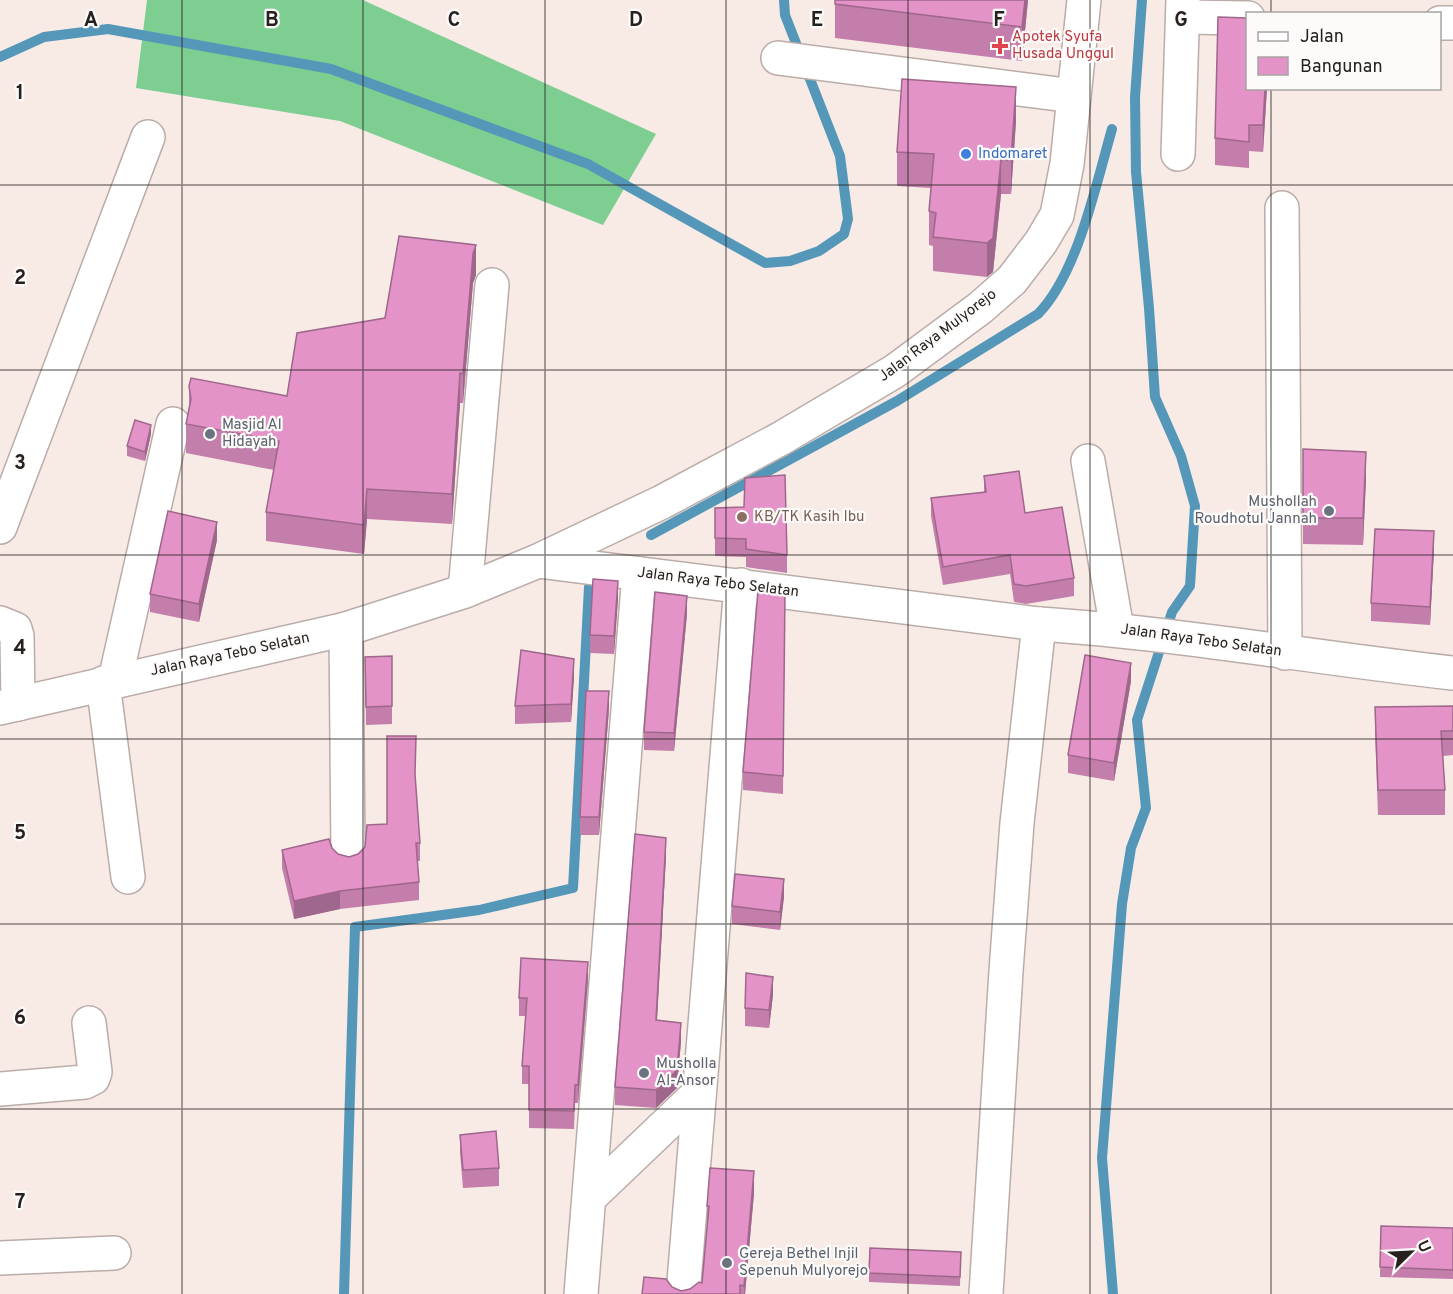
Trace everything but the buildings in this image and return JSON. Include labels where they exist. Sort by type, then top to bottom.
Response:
[{"type":"street","name":"Jalan Raya Mulyorejo","points":[[538,561],[662,502],[780,439],[895,371],[980,308],[1012,280],[1041,242],[1056,214],[1067,164],[1084,0]]},
{"type":"street","points":[[1178,154],[1183,9],[1246,18]]},
{"type":"street","points":[[778,58],[1074,96]]},
{"type":"street","points":[[0,527],[148,137]]},
{"type":"street","points":[[1282,208],[1285,653]]},
{"type":"street","points":[[465,591],[492,285]]},
{"type":"street","points":[[128,877],[109,682],[173,424]]},
{"type":"street","points":[[1088,461],[1130,631]]},
{"type":"street","name":"Jalan Raya Tebo Selatan","points":[[9,706],[346,629],[465,591],[538,561],[1039,624],[1130,631],[1285,653],[1453,673]]},
{"type":"street","points":[[581,1294],[639,574]]},
{"type":"street","points":[[682,1294],[741,585]]},
{"type":"street","points":[[0,623],[15,629],[17,636],[9,706]]},
{"type":"street","points":[[986,1294],[1017,823],[1039,624]]},
{"type":"street","points":[[346,629],[348,856]]},
{"type":"street","points":[[0,1089],[85,1082],[93,1078],[95,1072],[89,1023]]},
{"type":"street","points":[[590,1197],[698,1094]]},
{"type":"street","points":[[0,1258],[114,1253]]},
{"type":"green space","points":[[147,0],[363,0],[656,134],[603,225],[340,121],[136,88]]},
{"type":"waterway","points":[[0,57],[44,37],[108,29],[331,69],[588,164],[765,263],[790,261],[819,251],[844,234],[848,219],[840,156],[785,15],[784,0]]},
{"type":"waterway","points":[[1113,1294],[1102,1158],[1122,904],[1131,848],[1146,808],[1137,720],[1172,612],[1190,586],[1195,506],[1181,456],[1155,397],[1136,172],[1135,97],[1142,0]]},
{"type":"waterway","points":[[651,535],[897,401],[1038,314],[1052,297],[1075,252],[1112,129]]},
{"type":"waterway","points":[[344,1294],[355,927],[479,910],[573,888],[589,587]]},
{"type":"place","name":"Apotek Syufa Husada Unggul","points":[[1000,46]]},
{"type":"place","name":"Indomaret","points":[[966,154]]},
{"type":"place","name":"Masjid Al Hidayah","points":[[210,434]]},
{"type":"place","name":"Mushollah Roudhotul Jannah","points":[[1329,511]]},
{"type":"place","name":"KB/TK Kasih Ibu","points":[[742,517]]},
{"type":"place","name":"Musholla Al-Ansor","points":[[644,1073]]},
{"type":"place","name":"Gereja Bethel Injil Sepenuh Mulyorejo","points":[[727,1263]]}]
